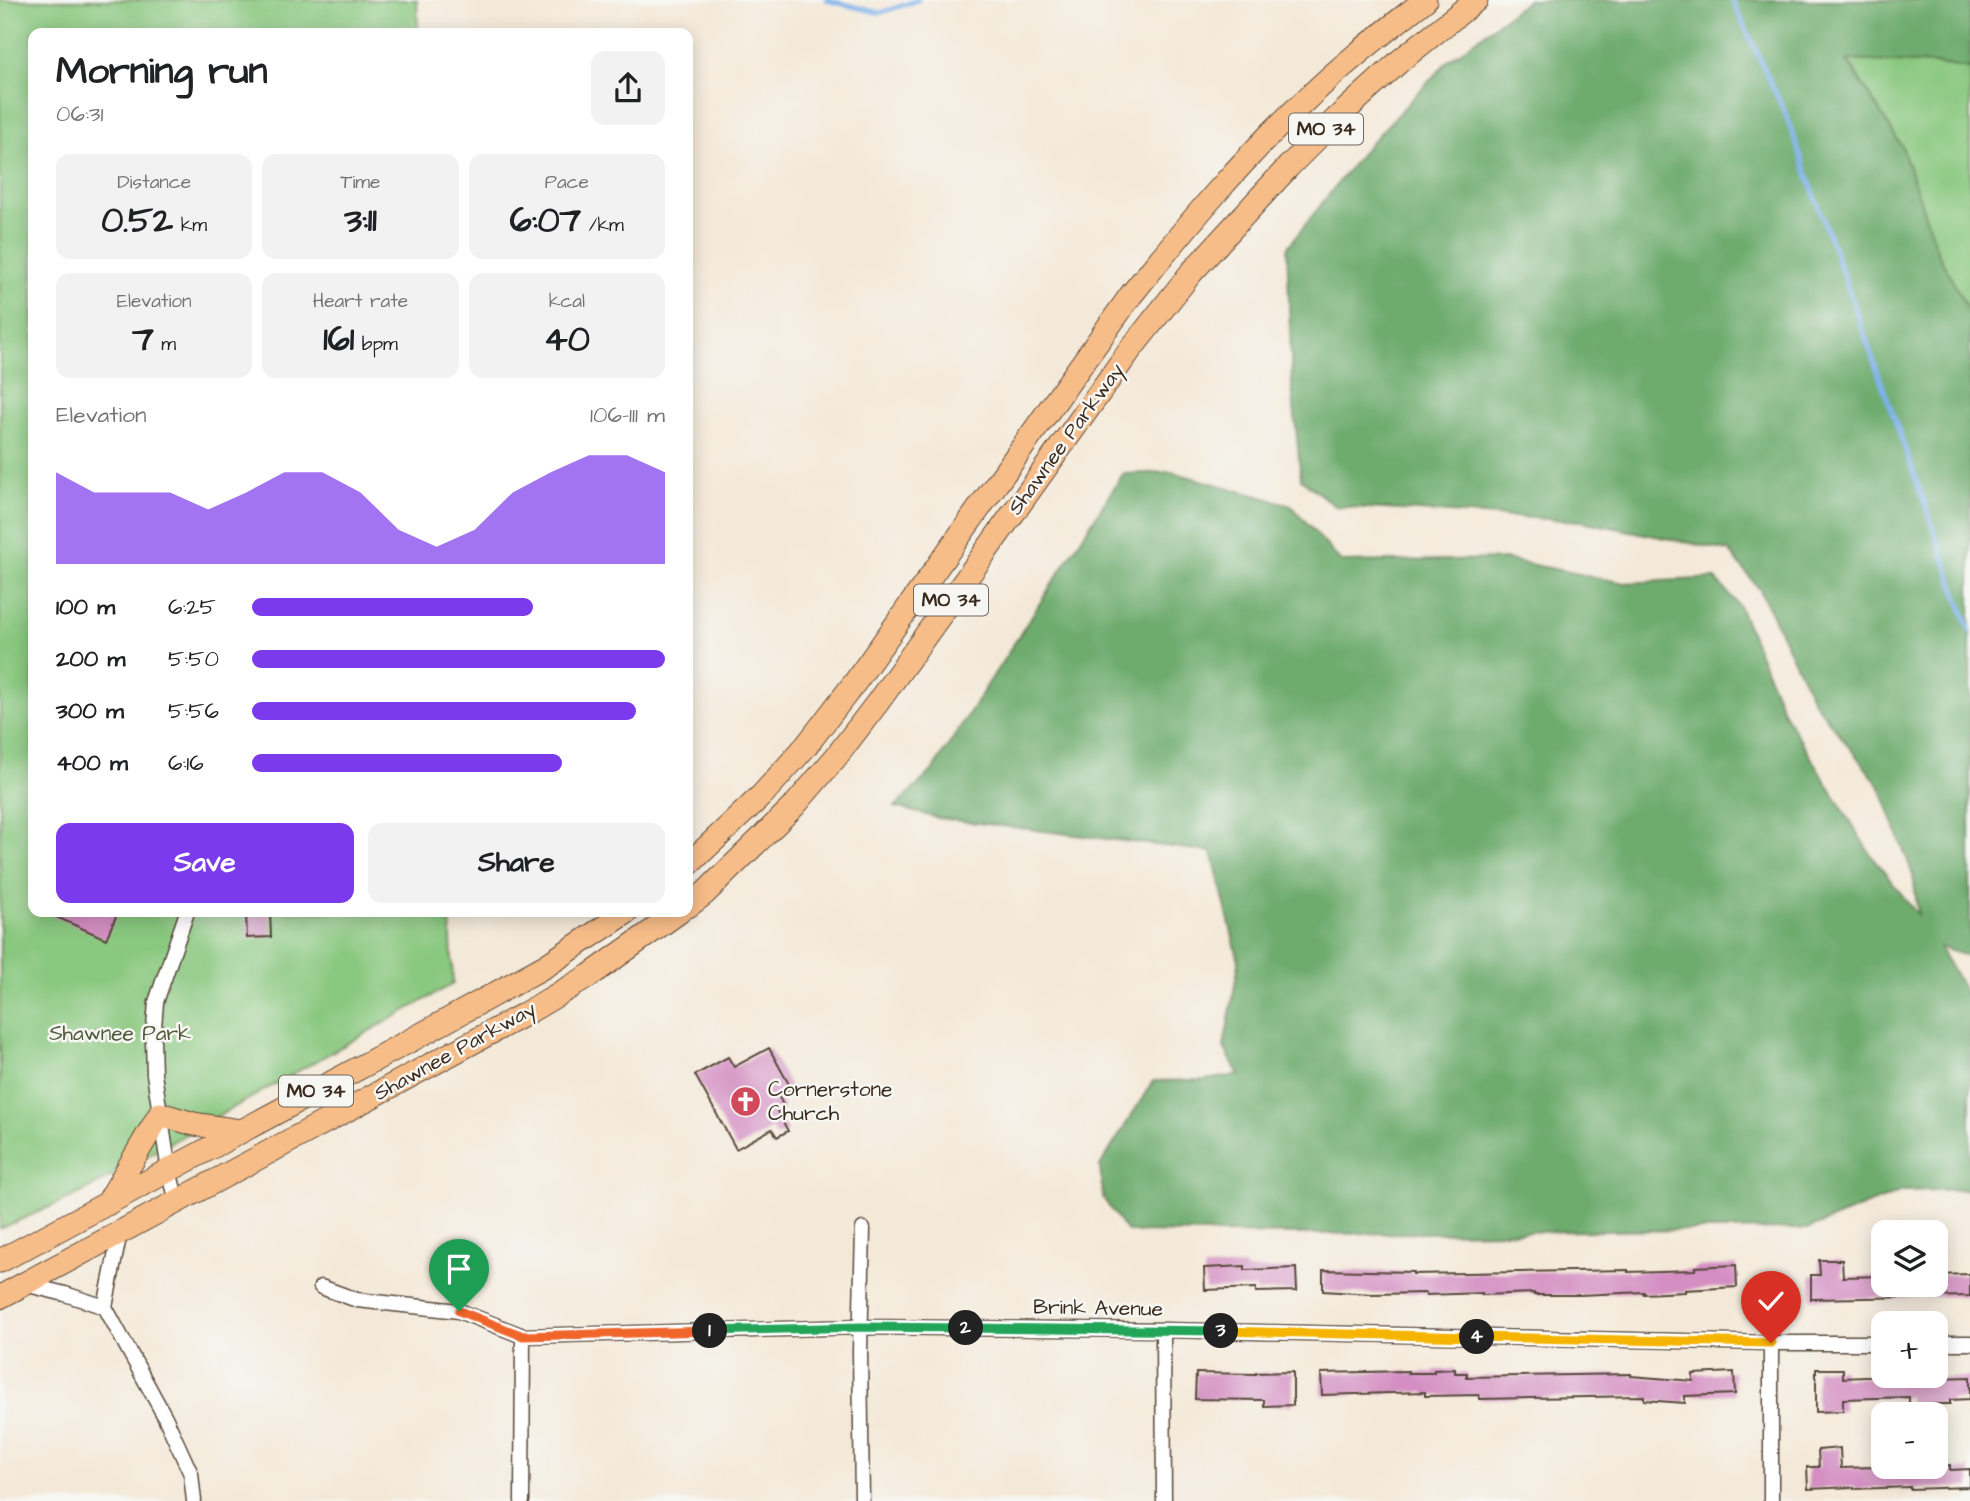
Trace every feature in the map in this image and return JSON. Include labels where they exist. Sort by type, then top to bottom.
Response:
[{"type":"highway","name":"Shawnee Parkway","points":[[693,860],[762,795],[806,746],[856,681],[1131,295],[1164,253],[1247,159],[1308,97],[1367,45],[1425,0]]},
{"type":"highway","name":"Shawnee Parkway","points":[[693,902],[795,805],[836,757],[1130,350],[1191,273],[1336,119],[1401,60],[1476,0]]},
{"type":"highway","name":"Shawnee Parkway","points":[[0,1261],[547,965],[619,917]]},
{"type":"highway","name":"Shawnee Parkway","points":[[0,1297],[523,1015],[589,976],[672,917]]},
{"type":"highway","points":[[107,1204],[160,1114],[194,1124],[241,1131]]},
{"type":"street","points":[[177,1201],[169,1171],[154,1074],[156,1002],[185,917]]},
{"type":"street","points":[[862,1501],[863,1229]]},
{"type":"street","points":[[120,1233],[105,1307],[165,1417],[191,1474],[194,1501]]},
{"type":"street","points":[[24,1284],[105,1307]]},
{"type":"street","name":"Brink Avenue","points":[[321,1287],[358,1300],[459,1311],[523,1336],[862,1327],[1871,1343]]},
{"type":"street","points":[[1163,1330],[1164,1501]]},
{"type":"street","points":[[522,1501],[523,1336]]},
{"type":"street","points":[[1771,1343],[1771,1501]]},
{"type":"street","points":[[1948,1343],[1970,1343]]},
{"type":"green space","name":"Shawnee Park","points":[[0,0],[417,0],[418,28],[28,28],[28,917],[450,917],[453,984],[81,1193],[0,1229]]},
{"type":"green space","points":[[1528,0],[1970,0],[1970,69],[1938,64],[1847,60],[1902,147],[1937,251],[1970,314],[1970,957],[1939,947],[1970,1000],[1970,1189],[1902,1191],[1808,1229],[1311,1234],[1127,1232],[1103,1198],[1100,1166],[1153,1081],[1204,1080],[1239,1075],[1224,1047],[1239,962],[1212,852],[938,818],[895,807],[932,771],[1123,474],[1172,472],[1291,505],[1341,562],[1504,559],[1625,583],[1715,578],[1739,606],[1785,715],[1870,854],[1918,915],[1913,875],[1879,785],[1814,702],[1760,590],[1729,551],[1581,521],[1335,506],[1301,479],[1292,386],[1287,248],[1363,151],[1447,62]]},
{"type":"green space","points":[[1847,59],[1938,64],[1970,69],[1970,314],[1937,251],[1902,147]]},
{"type":"building","points":[[56,917],[116,917],[106,939]]},
{"type":"building","points":[[246,917],[270,917],[271,937],[247,938]]},
{"type":"building","name":"Cornerstone Church","points":[[769,1048],[791,1088],[778,1095],[784,1107],[777,1111],[788,1131],[777,1137],[772,1129],[736,1149],[695,1075],[728,1057],[734,1067]]},
{"type":"building","points":[[1819,1260],[1842,1260],[1843,1277],[1871,1276],[1871,1297],[1917,1297],[1811,1299],[1811,1275],[1820,1275]]},
{"type":"building","points":[[1736,1265],[1737,1287],[1685,1292],[1426,1295],[1323,1291],[1323,1270],[1413,1274],[1628,1272],[1695,1270],[1695,1267]]},
{"type":"building","points":[[1245,1266],[1245,1270],[1296,1268],[1297,1291],[1256,1292],[1256,1288],[1205,1290],[1204,1268]]},
{"type":"building","points":[[1970,1274],[1970,1296],[1948,1296],[1948,1275]]},
{"type":"building","points":[[1455,1369],[1455,1373],[1467,1373],[1467,1377],[1631,1374],[1693,1381],[1693,1374],[1734,1372],[1735,1394],[1685,1396],[1685,1403],[1644,1400],[1644,1396],[1479,1399],[1479,1395],[1425,1396],[1425,1392],[1322,1395],[1321,1373],[1434,1373],[1434,1370]]},
{"type":"building","points":[[1816,1369],[1843,1369],[1843,1378],[1871,1377],[1871,1388],[1948,1388],[1948,1378],[1970,1377],[1970,1399],[1950,1400],[1950,1404],[1909,1402],[1909,1397],[1843,1399],[1843,1411],[1816,1412]]},
{"type":"building","points":[[1293,1372],[1293,1405],[1264,1406],[1264,1400],[1195,1399],[1196,1373]]},
{"type":"building","points":[[1840,1448],[1841,1468],[1871,1467],[1871,1479],[1948,1479],[1948,1465],[1950,1470],[1970,1469],[1970,1487],[1808,1489],[1807,1467],[1819,1467],[1818,1450]]},
{"type":"waterway","points":[[827,0],[880,13],[918,0]]},
{"type":"waterway","points":[[1732,0],[1786,115],[1970,631]]},
{"type":"place","name":"Cornerstone Church","points":[[745,1101]]},
{"type":"route","points":[[459,1311],[523,1336],[862,1327],[1163,1330],[1771,1343]]}]
